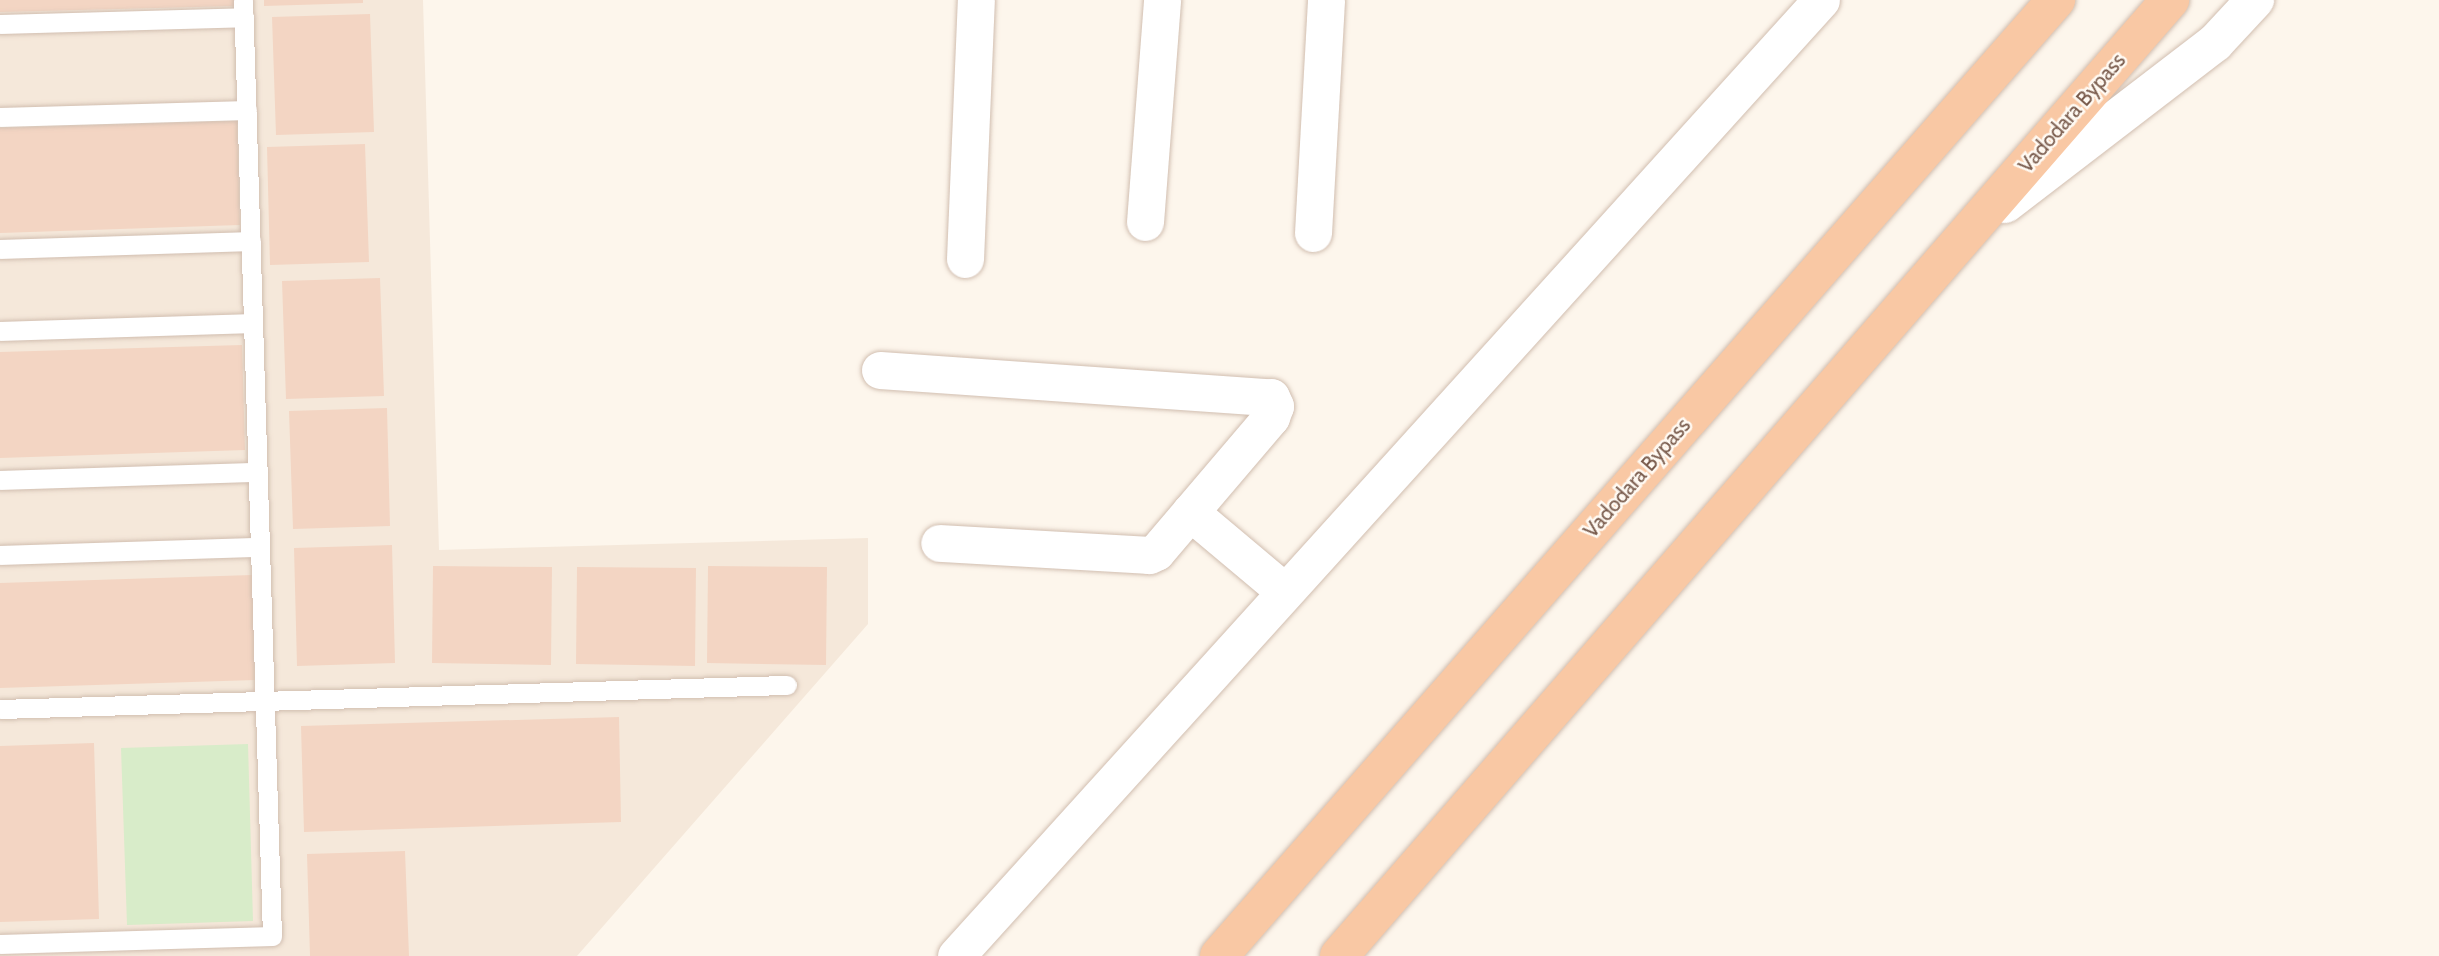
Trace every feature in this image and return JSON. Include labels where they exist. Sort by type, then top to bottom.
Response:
[{"type":"highway","name":"Vadodara Bypass","points":[[1219,956],[2056,0]]},
{"type":"highway","name":"Vadodara Bypass","points":[[1339,956],[2170,0]]},
{"type":"street","points":[[965,258],[976,0]]},
{"type":"street","points":[[1145,222],[1163,0]]},
{"type":"street","points":[[1313,233],[1326,0]]},
{"type":"street","points":[[956,956],[1821,0]]},
{"type":"street","points":[[1923,152],[2032,0]]},
{"type":"street","points":[[2215,43],[2255,0]]},
{"type":"street","points":[[1969,231],[2275,0]]},
{"type":"street","points":[[880,370],[1271,397],[1275,406],[1271,417],[1156,552],[1149,555],[939,542]]},
{"type":"street","points":[[1190,512],[1284,591]]},
{"type":"lane","points":[[0,24],[244,8],[272,936],[0,944]]},
{"type":"lane","points":[[0,117],[247,110]]},
{"type":"lane","points":[[0,248],[251,241]]},
{"type":"lane","points":[[0,331],[253,323]]},
{"type":"lane","points":[[0,480],[258,472]]},
{"type":"lane","points":[[0,555],[260,547]]},
{"type":"lane","points":[[0,709],[787,685]]},
{"type":"shaded area","points":[[0,0],[423,0],[439,550],[868,538],[868,624],[577,956],[0,956]]},
{"type":"green space","points":[[248,744],[253,921],[127,925],[121,748]]},
{"type":"building","points":[[0,0],[235,0],[235,6],[0,12]]},
{"type":"building","points":[[264,0],[363,0],[363,3],[264,6]]},
{"type":"building","points":[[370,14],[374,132],[276,135],[272,17]]},
{"type":"building","points":[[237,121],[240,225],[0,233],[0,128]]},
{"type":"building","points":[[365,144],[369,262],[270,265],[267,147]]},
{"type":"building","points":[[380,278],[384,396],[286,399],[282,281]]},
{"type":"building","points":[[242,345],[245,450],[0,458],[0,352]]},
{"type":"building","points":[[387,408],[390,526],[293,529],[289,411]]},
{"type":"building","points":[[392,545],[395,663],[297,666],[294,548]]},
{"type":"building","points":[[433,566],[552,567],[551,665],[432,663]]},
{"type":"building","points":[[708,566],[827,567],[826,665],[707,663]]},
{"type":"building","points":[[577,567],[696,568],[695,666],[576,664]]},
{"type":"building","points":[[252,575],[255,680],[0,688],[0,583]]},
{"type":"building","points":[[619,717],[621,822],[304,832],[301,726]]},
{"type":"building","points":[[94,743],[99,919],[0,922],[0,746]]},
{"type":"building","points":[[405,851],[409,956],[310,956],[307,854]]}]
